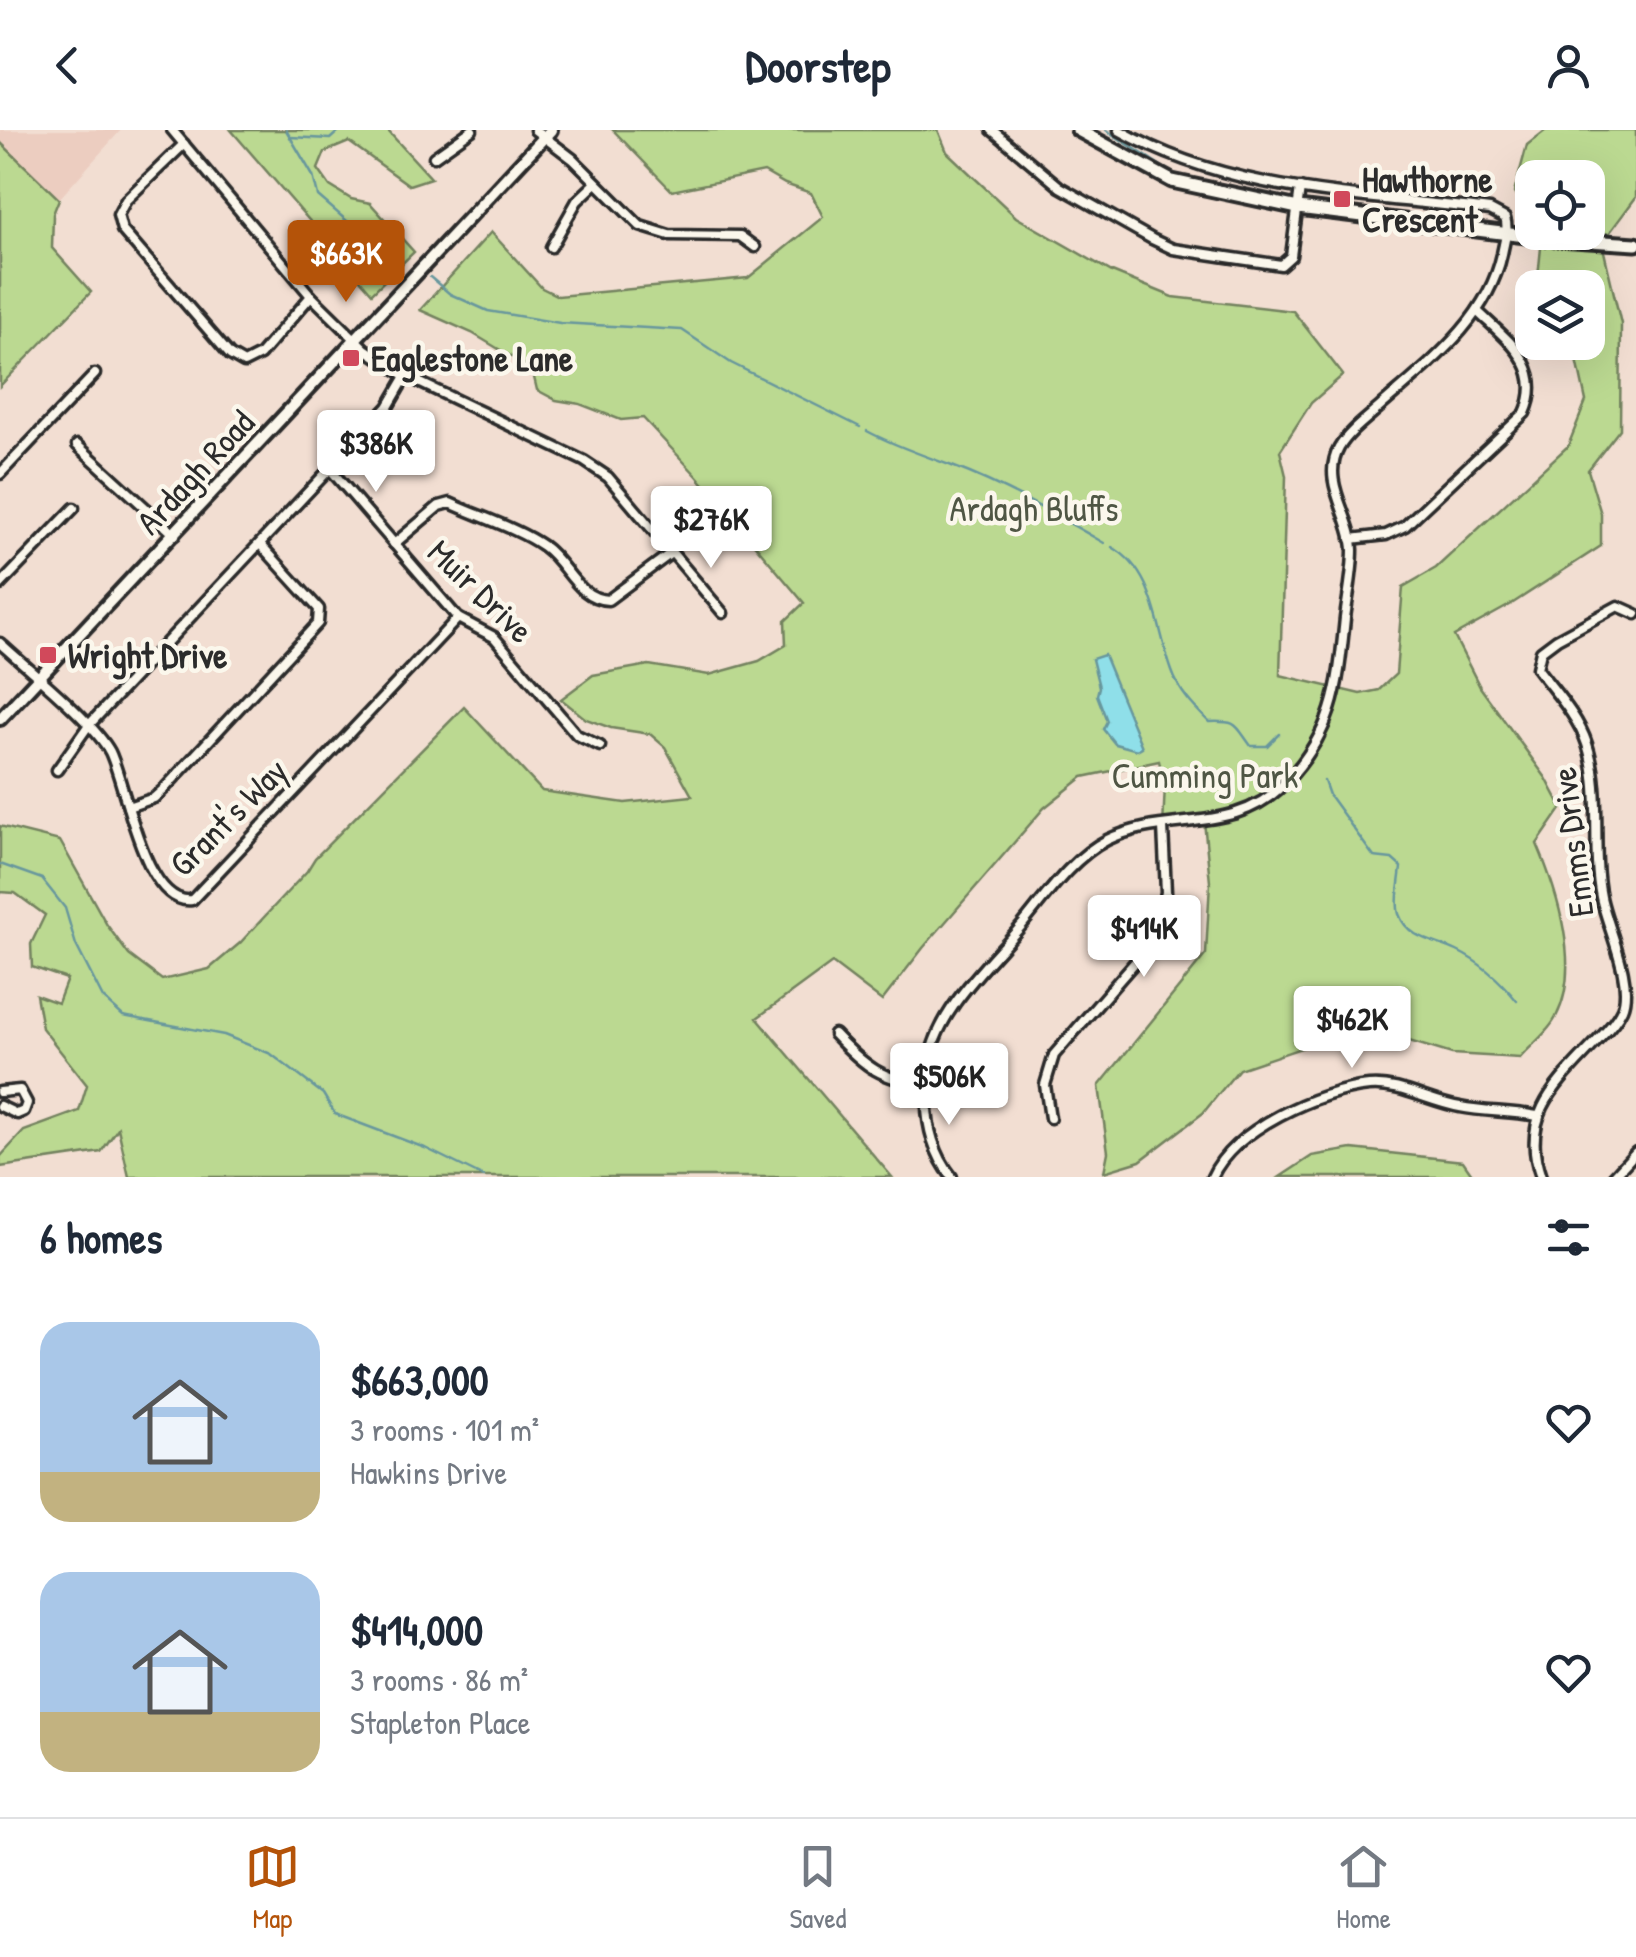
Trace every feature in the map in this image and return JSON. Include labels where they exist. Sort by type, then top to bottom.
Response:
[{"type":"main road","points":[[1078,130],[1172,181],[1298,208],[1506,234],[1636,244]]},
{"type":"street","points":[[172,130],[311,296],[356,340],[406,376],[608,476],[723,613]]},
{"type":"street","points":[[434,157],[472,130]]},
{"type":"street","points":[[992,130],[1060,188],[1173,248],[1281,265],[1291,256],[1300,188]]},
{"type":"street","points":[[952,1177],[933,1142],[927,1114],[929,1060],[950,1012],[1037,907],[1088,852],[1129,832],[1248,811],[1284,784],[1306,757],[1330,716],[1337,692],[1353,550],[1336,491],[1333,470],[1338,450],[1352,432],[1436,358],[1477,311],[1490,293],[1506,234],[1505,218],[1490,210],[1268,184],[1194,164],[1119,130]]},
{"type":"street","points":[[543,133],[630,219],[650,231],[740,236],[756,247]]},
{"type":"street","name":"Ardagh Road","points":[[0,718],[356,340],[543,133]]},
{"type":"street","points":[[184,144],[126,200],[118,214],[122,230],[230,355],[244,363],[260,355],[311,296]]},
{"type":"street","points":[[551,247],[577,201],[596,183]]},
{"type":"street","points":[[1351,540],[1386,535],[1404,527],[1525,412],[1533,396],[1528,366],[1477,311]]},
{"type":"street","points":[[0,474],[95,374]]},
{"type":"street","points":[[58,770],[88,726],[388,408],[406,376]]},
{"type":"street","points":[[77,445],[174,535]]},
{"type":"street","name":"Muir Drive","points":[[330,469],[458,618],[494,637],[576,735],[600,746]]},
{"type":"street","points":[[394,544],[439,506],[450,503],[543,546],[582,590],[595,599],[608,600],[671,553]]},
{"type":"street","points":[[0,585],[74,508]]},
{"type":"street","points":[[128,807],[154,798],[164,789],[318,623],[318,609],[260,544]]},
{"type":"street","name":"Emms Drive","points":[[1537,1116],[1552,1090],[1613,1024],[1624,1006],[1626,985],[1600,895],[1587,742],[1537,668],[1541,651],[1557,639],[1618,606],[1636,614]]},
{"type":"street","name":"Grant's Way","points":[[38,678],[109,750],[146,858],[156,876],[178,898],[192,900],[458,618]]},
{"type":"street","points":[[0,643],[38,678]]},
{"type":"street","points":[[1050,1118],[1045,1086],[1054,1056],[1142,954],[1160,920],[1166,892],[1163,827]]},
{"type":"street","points":[[834,1034],[861,1063],[879,1074],[898,1082],[928,1086]]},
{"type":"street","points":[[1212,1177],[1229,1151],[1266,1123],[1329,1096],[1371,1086],[1460,1107],[1537,1116],[1534,1142],[1541,1177]]},
{"type":"street","points":[[0,1092],[20,1090],[27,1103],[24,1111],[17,1114],[0,1106]]},
{"type":"street","points":[[1613,1177],[1636,1152]]},
{"type":"shaded area","points":[[0,130],[121,130],[59,199],[0,142]]},
{"type":"green space","points":[[231,130],[387,130],[431,178],[409,185],[349,142],[325,152],[318,169],[330,186],[351,199],[370,203],[414,252],[372,293]]},
{"type":"green space","name":"Ardagh Bluffs","points":[[613,130],[938,130],[947,152],[1016,217],[1112,272],[1173,297],[1293,311],[1343,375],[1311,403],[1280,451],[1286,476],[1280,675],[1360,694],[1379,690],[1396,674],[1403,587],[1436,568],[1568,446],[1586,401],[1577,360],[1605,360],[1605,270],[1539,270],[1541,250],[1604,250],[1621,324],[1620,429],[1588,470],[1601,514],[1601,546],[1454,636],[1480,687],[1546,778],[1562,808],[1537,844],[1559,906],[1567,976],[1553,1023],[1520,1058],[1452,1054],[1363,1027],[1239,1069],[1203,1113],[1140,1161],[1104,1172],[1108,1152],[1099,1086],[1206,954],[1210,882],[1204,821],[1163,827],[1165,785],[1159,761],[1083,777],[1044,808],[882,1001],[832,963],[757,1018],[892,1177],[129,1177],[118,1128],[101,1152],[0,1167],[0,1157],[24,1131],[79,1111],[87,1085],[42,1028],[36,995],[58,1003],[67,979],[32,967],[31,944],[45,915],[15,893],[0,892],[0,826],[60,841],[107,925],[129,955],[162,980],[209,969],[240,943],[315,858],[464,707],[542,791],[625,803],[692,796],[665,747],[650,734],[611,728],[586,719],[561,699],[593,675],[649,665],[709,675],[759,661],[786,645],[785,621],[804,603],[643,418],[621,420],[580,404],[556,400],[537,390],[532,369],[472,333],[420,310],[491,232],[542,288],[558,296],[748,278],[823,217],[811,193],[764,172],[672,191]]},
{"type":"green space","name":"Ardagh Bluffs","points":[[1546,130],[1636,130],[1636,197],[1605,239],[1605,160],[1523,160],[1527,145]]},
{"type":"green space","points":[[0,142],[59,199],[53,214],[52,248],[91,292],[0,386]]},
{"type":"green space","points":[[1352,1149],[1463,1161],[1474,1177],[1280,1177],[1312,1156]]},
{"type":"water","points":[[1104,655],[1142,747],[1137,750],[1115,744],[1103,729],[1107,721],[1097,695],[1099,687],[1092,659]]},
{"type":"waterway","points":[[286,130],[313,176],[318,196],[368,239],[402,260]]},
{"type":"waterway","points":[[290,137],[330,139],[340,130]]},
{"type":"waterway","points":[[1106,130],[1178,177]]},
{"type":"waterway","points":[[430,277],[450,294],[488,311],[560,323],[682,330],[731,363],[860,427]]},
{"type":"waterway","points":[[867,431],[991,483],[1104,543]]},
{"type":"waterway","points":[[1112,547],[1127,558],[1146,586],[1172,671],[1193,705],[1209,722],[1234,725],[1251,746],[1267,746],[1279,734]]},
{"type":"waterway","points":[[1324,781],[1329,795],[1374,857],[1392,859],[1401,867],[1398,909],[1403,923],[1424,938],[1475,961],[1517,1001]]},
{"type":"waterway","points":[[0,864],[42,879],[65,908],[76,945],[103,998],[123,1016],[224,1035],[271,1054],[323,1094],[335,1114],[425,1148],[484,1177]]},
{"type":"place","name":"Hawthorne Crescent","points":[[1342,199]]},
{"type":"place","name":"Eaglestone Lane","points":[[351,358]]},
{"type":"place","name":"Wright Drive","points":[[48,655]]},
{"type":"park label","name":"Cumming Park","points":[[1205,775]]}]
